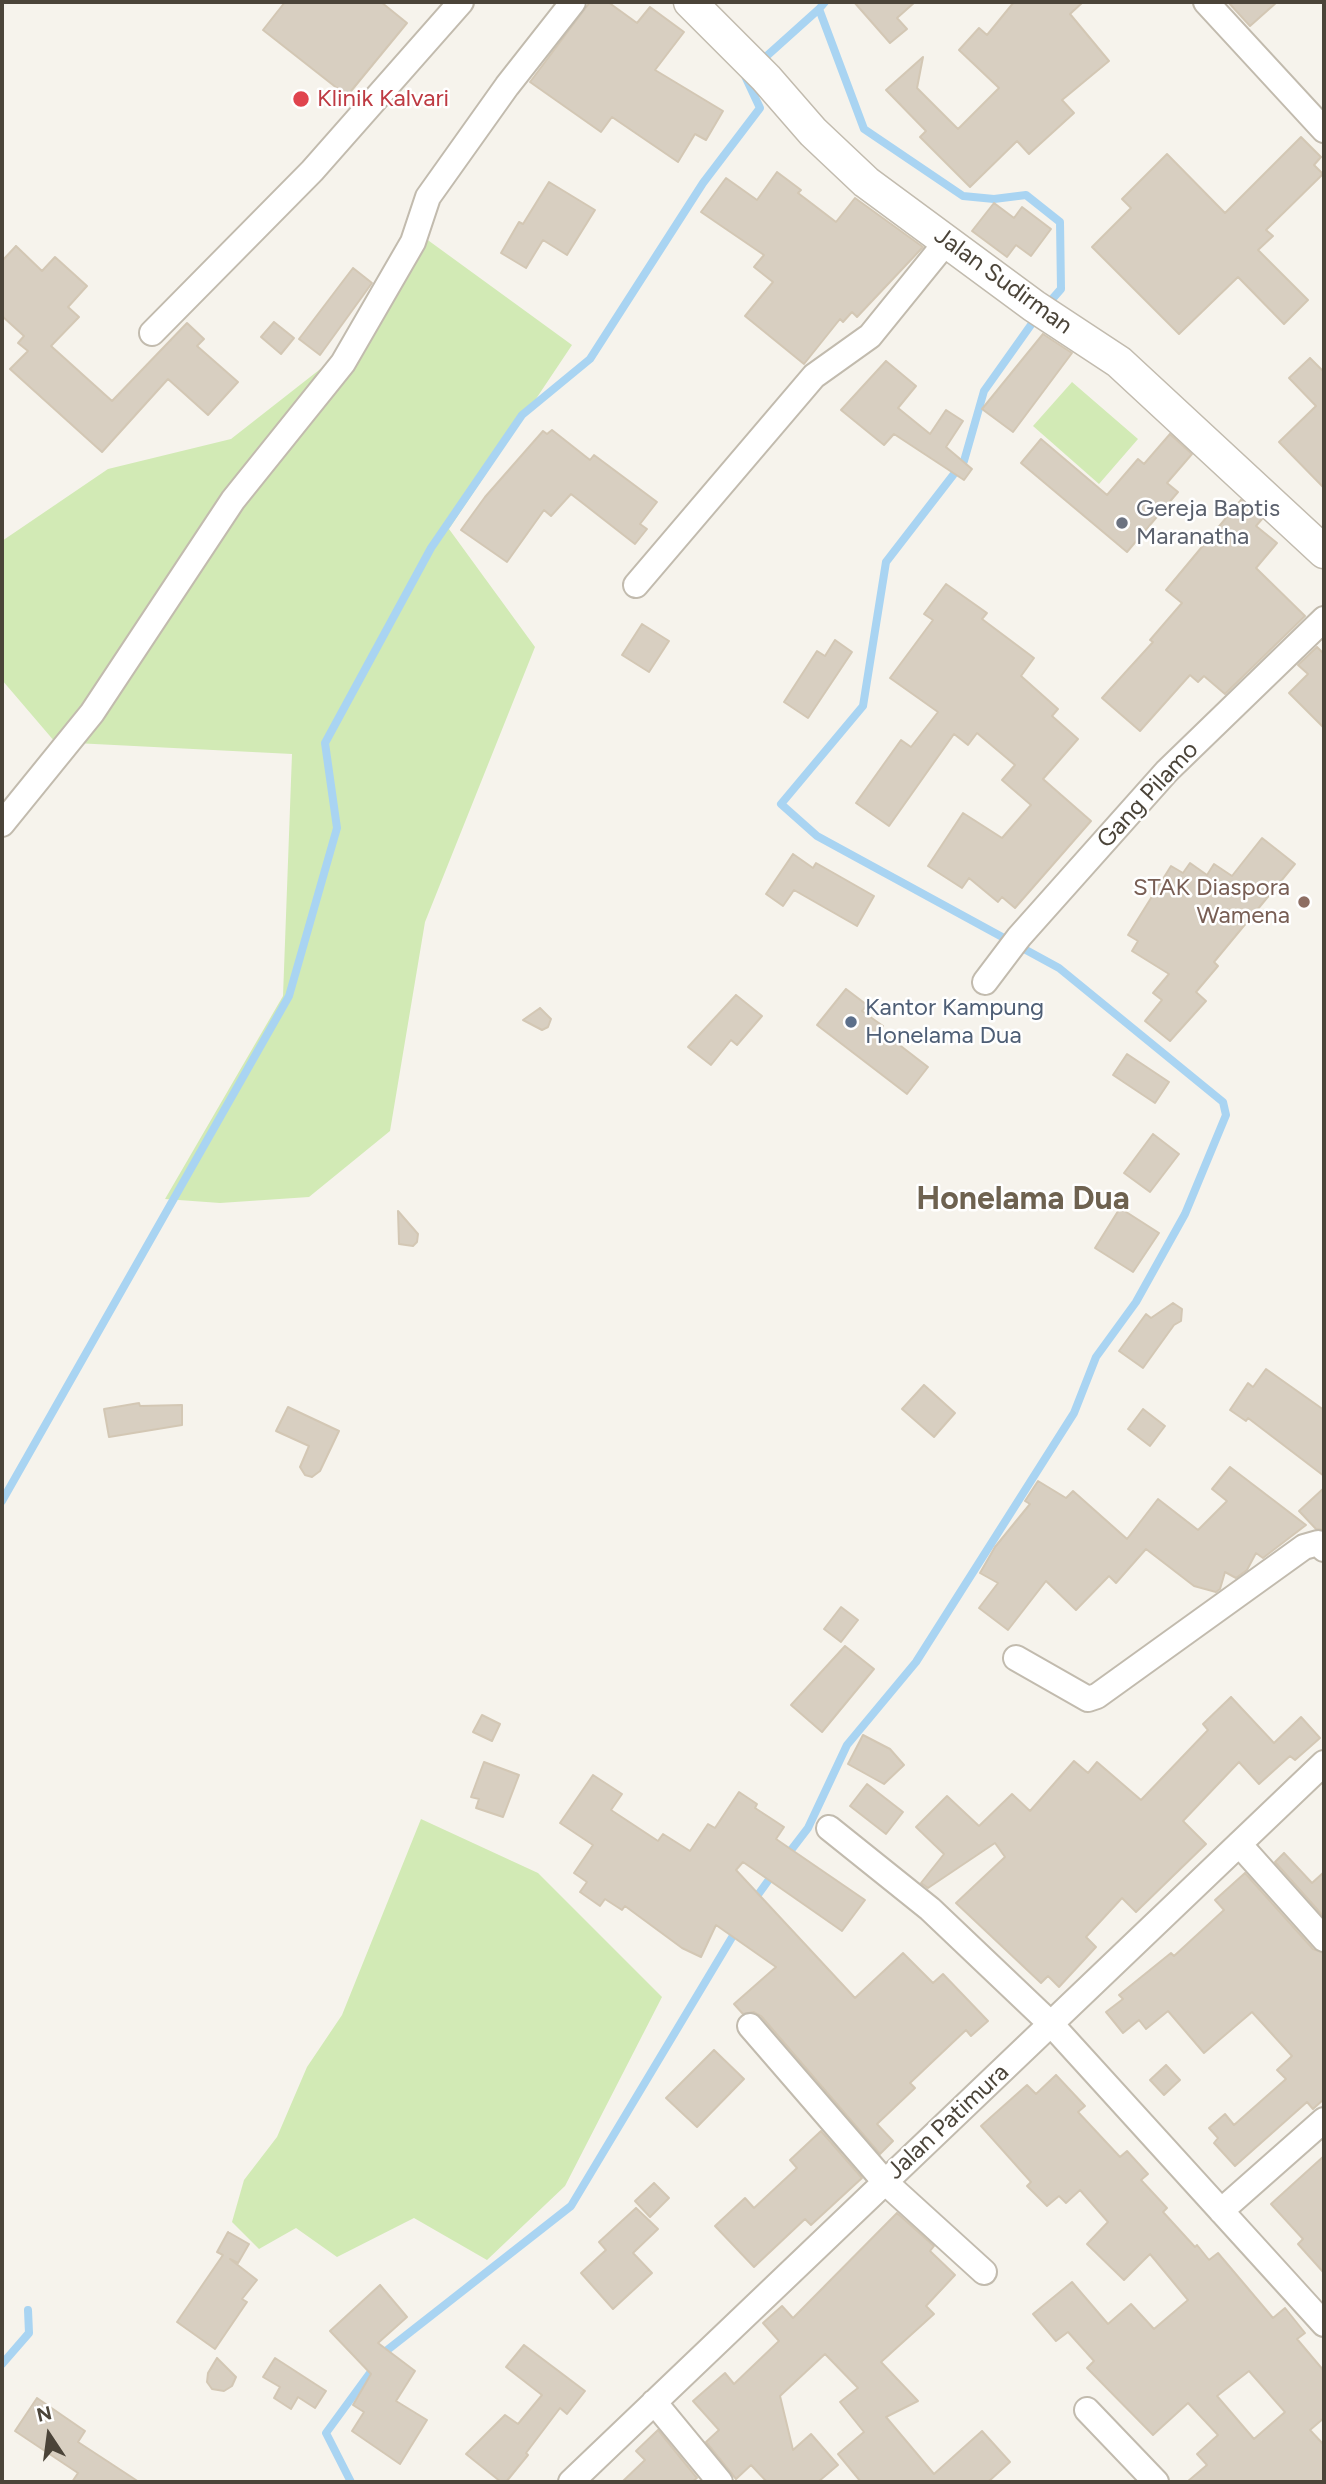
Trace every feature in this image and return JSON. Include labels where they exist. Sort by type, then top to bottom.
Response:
[{"type":"street","points":[[152,333],[312,171],[461,2]]},
{"type":"street","points":[[2,824],[92,713],[233,500],[343,363],[413,242],[428,197],[507,86],[573,2]]},
{"type":"street","name":"Jalan Sudirman","points":[[690,2],[766,78],[813,132],[866,182],[1044,312],[1119,362],[1324,552]]},
{"type":"street","points":[[1206,2],[1324,130]]},
{"type":"street","points":[[636,585],[814,376],[870,336],[947,241]]},
{"type":"street","name":"Gang Pilamo","points":[[985,982],[1014,943],[1167,772],[1324,619]]},
{"type":"street","points":[[1016,1658],[1088,1699],[1097,1696],[1304,1547],[1318,1543],[1324,1549]]},
{"type":"street","name":"Jalan Patimura","points":[[571,2482],[1324,1763]]},
{"type":"street","points":[[829,1828],[930,1909],[1052,2025],[1324,2324]]},
{"type":"street","points":[[1239,1844],[1324,1939]]},
{"type":"street","points":[[750,2025],[885,2182],[984,2272]]},
{"type":"street","points":[[1221,2211],[1324,2120]]},
{"type":"street","points":[[654,2402],[720,2482]]},
{"type":"street","points":[[1087,2410],[1156,2482]]},
{"type":"green space","points":[[425,238],[572,345],[449,529],[535,647],[425,922],[390,1131],[309,1197],[220,1203],[165,1199],[283,996],[292,754],[55,742],[2,680],[2,541],[108,469],[231,439],[328,363]]},
{"type":"green space","points":[[1072,382],[1138,439],[1099,484],[1033,426]]},
{"type":"green space","points":[[421,1819],[538,1873],[662,1997],[565,2186],[487,2260],[414,2218],[337,2257],[296,2228],[259,2249],[232,2222],[244,2180],[277,2137],[307,2067],[342,2015]]},
{"type":"building","points":[[285,2],[381,2],[407,23],[347,96],[263,30]]},
{"type":"building","points":[[590,2],[608,2],[637,23],[650,7],[684,32],[655,70],[723,111],[706,140],[695,134],[678,162],[612,117],[601,132],[530,82]]},
{"type":"building","points":[[854,2],[915,2],[897,18],[907,29],[890,43]]},
{"type":"building","points":[[1014,2],[1083,2],[1070,14],[1109,61],[1062,100],[1074,113],[1029,154],[1017,141],[970,187],[920,137],[926,131],[886,90],[923,57],[917,88],[958,129],[999,88],[959,50],[979,28],[987,35]]},
{"type":"building","points":[[1228,2],[1277,2],[1250,26]]},
{"type":"building","points":[[1301,137],[1321,157],[1314,165],[1323,174],[1266,230],[1273,236],[1258,250],[1308,300],[1284,324],[1238,277],[1179,334],[1092,247],[1131,208],[1122,199],[1167,154],[1225,213]]},
{"type":"building","points":[[777,172],[801,190],[798,193],[836,222],[855,198],[923,247],[857,317],[852,312],[843,322],[840,319],[804,364],[745,316],[773,282],[754,267],[764,255],[701,212],[726,178],[757,200]]},
{"type":"building","points":[[549,182],[595,210],[567,255],[543,240],[526,268],[501,253],[519,222],[523,224]]},
{"type":"building","points":[[994,203],[1014,218],[1022,207],[1051,229],[1031,256],[1016,245],[1007,257],[972,231]]},
{"type":"building","points":[[16,246],[42,271],[55,257],[87,286],[68,307],[79,317],[51,346],[112,401],[187,323],[204,339],[197,346],[238,382],[208,415],[168,379],[102,452],[10,369],[28,351],[18,343],[24,336],[2,316],[2,261]]},
{"type":"building","points":[[353,268],[372,283],[320,355],[299,339]]},
{"type":"building","points":[[274,322],[294,338],[281,354],[261,337]]},
{"type":"building","points":[[1043,334],[1072,353],[1013,432],[982,409]]},
{"type":"building","points":[[1310,358],[1324,372],[1324,488],[1279,442],[1316,406],[1289,378]]},
{"type":"building","points":[[886,361],[916,386],[898,408],[930,434],[946,410],[963,421],[946,447],[972,469],[964,480],[894,434],[884,445],[841,410]]},
{"type":"building","points":[[552,430],[590,460],[594,455],[657,502],[640,524],[647,529],[635,544],[571,494],[551,516],[544,510],[507,562],[461,530],[485,497],[543,431],[547,434]]},
{"type":"building","name":"Gereja Baptis Maranatha","points":[[1170,434],[1192,454],[1167,483],[1178,492],[1127,552],[1021,463],[1041,439],[1107,495],[1138,459],[1144,464]]},
{"type":"building","points":[[1241,500],[1262,519],[1256,526],[1277,543],[1256,568],[1305,616],[1225,694],[1204,676],[1198,682],[1190,675],[1140,731],[1102,698],[1153,642],[1150,640],[1182,603],[1166,590]]},
{"type":"building","points":[[946,584],[987,613],[982,619],[1034,658],[1021,676],[1058,709],[1052,716],[1078,739],[1043,779],[1091,821],[1015,908],[1002,897],[998,902],[969,878],[962,888],[928,866],[963,813],[1002,838],[1031,805],[1002,780],[1015,765],[977,733],[968,745],[954,734],[889,826],[856,803],[901,740],[911,747],[938,712],[890,678],[933,620],[924,614]]},
{"type":"building","points":[[642,624],[669,641],[649,672],[622,655]]},
{"type":"building","points":[[835,640],[852,652],[808,718],[784,702],[817,651],[825,656]]},
{"type":"building","points":[[1317,647],[1324,654],[1324,728],[1289,693],[1308,674],[1298,665]]},
{"type":"building","points":[[1262,838],[1295,864],[1214,962],[1218,966],[1196,992],[1206,1001],[1170,1041],[1145,1021],[1162,1000],[1153,993],[1169,974],[1132,951],[1138,941],[1128,935],[1171,866],[1183,873],[1190,863],[1207,875],[1214,864],[1232,876]]},
{"type":"building","points":[[793,854],[813,868],[816,863],[874,896],[857,926],[794,890],[783,906],[766,894]]},
{"type":"building","points":[[846,989],[867,1005],[862,1011],[883,1026],[880,1030],[928,1067],[907,1094],[817,1025]]},
{"type":"building","points":[[736,995],[762,1016],[737,1045],[731,1040],[711,1065],[688,1047]]},
{"type":"building","points":[[540,1008],[551,1019],[548,1027],[542,1030],[523,1020]]},
{"type":"building","points":[[1127,1054],[1169,1082],[1155,1103],[1113,1075]]},
{"type":"building","points":[[1153,1134],[1179,1154],[1150,1192],[1124,1173]]},
{"type":"building","points":[[1120,1208],[1159,1233],[1133,1272],[1095,1248]]},
{"type":"building","points":[[398,1211],[418,1234],[417,1242],[413,1246],[399,1244]]},
{"type":"building","points":[[1173,1303],[1182,1309],[1181,1321],[1174,1325],[1143,1368],[1119,1351],[1146,1314],[1151,1318]]},
{"type":"building","points":[[1266,1369],[1324,1410],[1324,1476],[1248,1418],[1246,1421],[1230,1410],[1248,1383],[1253,1387]]},
{"type":"building","points":[[924,1385],[955,1413],[934,1437],[902,1409]]},
{"type":"building","points":[[139,1403],[140,1406],[182,1405],[182,1425],[109,1437],[104,1409]]},
{"type":"building","points":[[288,1407],[339,1431],[320,1471],[312,1477],[305,1475],[300,1467],[309,1446],[276,1431]]},
{"type":"building","points":[[1143,1409],[1165,1426],[1150,1446],[1128,1429]]},
{"type":"building","points":[[1230,1467],[1306,1525],[1263,1558],[1256,1553],[1247,1570],[1236,1578],[1225,1572],[1220,1589],[1216,1592],[1194,1586],[1146,1549],[1116,1583],[1109,1576],[1076,1610],[1046,1581],[1008,1630],[979,1608],[998,1583],[980,1573],[995,1547],[1030,1504],[1025,1501],[1038,1481],[1066,1498],[1073,1491],[1127,1539],[1158,1499],[1198,1530],[1227,1501],[1212,1489]]},
{"type":"building","points":[[1324,1488],[1324,1530],[1316,1529],[1299,1511]]},
{"type":"building","points":[[841,1607],[858,1620],[841,1642],[824,1629]]},
{"type":"building","points":[[845,1646],[874,1669],[822,1732],[791,1705]]},
{"type":"building","points":[[1231,1697],[1274,1743],[1301,1717],[1320,1738],[1295,1760],[1290,1756],[1259,1784],[1239,1762],[1183,1821],[1206,1844],[1136,1912],[1122,1898],[1086,1937],[1096,1947],[1059,1987],[1048,1976],[1041,1983],[956,1903],[1005,1857],[995,1843],[928,1888],[921,1883],[944,1854],[916,1827],[947,1796],[979,1826],[1012,1794],[1030,1811],[1074,1761],[1088,1773],[1097,1762],[1141,1800],[1208,1730],[1203,1724]]},
{"type":"building","points":[[482,1715],[500,1724],[492,1741],[473,1732]]},
{"type":"building","points":[[863,1735],[890,1749],[904,1765],[884,1784],[848,1764]]},
{"type":"building","points":[[484,1762],[519,1775],[503,1817],[476,1808],[479,1799],[471,1797]]},
{"type":"building","points":[[593,1775],[622,1794],[611,1810],[658,1841],[663,1834],[690,1851],[708,1824],[715,1828],[739,1792],[757,1804],[755,1808],[784,1827],[776,1839],[865,1900],[842,1931],[743,1862],[736,1870],[855,1998],[903,1953],[933,1983],[943,1974],[988,2021],[971,2036],[966,2030],[910,2083],[915,2088],[877,2124],[893,2141],[880,2154],[761,2016],[754,2012],[743,2014],[734,2004],[776,1967],[716,1925],[701,1957],[682,1948],[625,1906],[622,1910],[605,1899],[600,1906],[580,1892],[587,1882],[574,1873],[593,1845],[560,1823]]},
{"type":"building","points":[[867,1784],[903,1812],[886,1834],[850,1806]]},
{"type":"building","points":[[1284,1853],[1312,1883],[1324,1872],[1324,1917],[1275,1862]]},
{"type":"building","points":[[1245,1873],[1313,1949],[1324,1953],[1324,2099],[1313,2109],[1307,2102],[1235,2166],[1214,2143],[1218,2138],[1209,2128],[1225,2114],[1234,2125],[1286,2079],[1277,2070],[1292,2056],[1252,2012],[1204,2053],[1168,2011],[1146,2029],[1139,2020],[1123,2033],[1106,2012],[1123,1999],[1119,1995],[1171,1953],[1174,1956],[1224,1910],[1215,1900]]},
{"type":"building","points":[[714,2050],[744,2079],[697,2127],[666,2098]]},
{"type":"building","points":[[1166,2065],[1180,2080],[1164,2095],[1150,2080]]},
{"type":"building","points":[[1056,2075],[1085,2106],[1078,2112],[1120,2157],[1127,2151],[1148,2174],[1141,2180],[1167,2208],[1163,2212],[1195,2247],[1197,2245],[1209,2260],[1218,2253],[1273,2318],[1285,2308],[1305,2333],[1297,2339],[1324,2371],[1324,2418],[1310,2430],[1324,2445],[1324,2482],[1187,2482],[1207,2465],[1197,2454],[1218,2435],[1188,2403],[1153,2435],[1087,2368],[1094,2361],[1068,2332],[1056,2341],[1033,2314],[1072,2282],[1108,2324],[1131,2304],[1154,2329],[1188,2300],[1150,2254],[1124,2280],[1087,2244],[1108,2222],[1080,2190],[1066,2203],[1059,2196],[1047,2206],[1027,2186],[1031,2182],[981,2126],[1027,2085],[1036,2094]],"holes":[[[1249,2371],[1285,2412],[1254,2439],[1217,2396]]]},
{"type":"building","points":[[821,2131],[862,2178],[811,2225],[805,2219],[754,2267],[715,2226],[745,2198],[754,2208],[797,2168],[790,2160]]},
{"type":"building","points":[[1324,2156],[1324,2273],[1298,2244],[1303,2239],[1271,2204]]},
{"type":"building","points":[[654,2183],[669,2198],[650,2217],[635,2201]]},
{"type":"building","points":[[636,2208],[658,2229],[633,2253],[652,2273],[613,2309],[581,2273],[606,2250],[599,2242]]},
{"type":"building","points":[[897,2213],[934,2246],[930,2251],[955,2275],[926,2306],[934,2314],[881,2362],[918,2401],[886,2417],[934,2474],[982,2431],[1010,2462],[988,2482],[861,2482],[838,2454],[864,2432],[840,2402],[858,2388],[825,2354],[780,2396],[793,2450],[811,2434],[838,2465],[818,2482],[767,2482],[751,2465],[736,2479],[706,2442],[719,2430],[693,2401],[725,2373],[734,2384],[779,2341],[763,2323],[782,2306],[793,2318]]},
{"type":"building","points":[[228,2232],[249,2244],[238,2263],[230,2259],[257,2280],[242,2299],[247,2302],[215,2349],[177,2322],[223,2255],[217,2252]]},
{"type":"building","points":[[380,2285],[407,2317],[378,2343],[415,2371],[396,2401],[427,2420],[400,2464],[352,2431],[364,2412],[353,2405],[371,2374],[330,2331]]},
{"type":"building","points":[[524,2345],[585,2391],[567,2414],[560,2408],[526,2453],[528,2455],[506,2482],[501,2482],[466,2454],[505,2415],[518,2424],[542,2395],[506,2367]]},
{"type":"building","points":[[217,2358],[236,2377],[232,2386],[224,2391],[212,2389],[207,2382],[208,2373]]},
{"type":"building","points":[[275,2358],[326,2391],[315,2408],[298,2397],[291,2409],[274,2398],[280,2387],[263,2377]]},
{"type":"building","points":[[37,2398],[85,2431],[78,2442],[139,2482],[72,2482],[78,2473],[15,2431]]},
{"type":"building","points":[[658,2430],[697,2478],[692,2482],[622,2482],[645,2460],[636,2451]]},
{"type":"waterway","points":[[825,2],[819,9],[864,129],[963,196],[994,199],[1026,195],[1060,222],[1061,289],[1047,305]]},
{"type":"waterway","points":[[760,62],[819,9]]},
{"type":"waterway","points":[[2,1501],[289,996],[337,828],[325,743],[431,548],[522,415],[590,359],[703,183],[760,108],[745,76],[748,73]]},
{"type":"waterway","points":[[785,1858],[808,1828],[847,1745],[916,1662],[1074,1413],[1096,1357],[1136,1302],[1185,1214],[1226,1115],[1223,1102],[1059,968],[817,836],[781,804],[863,706],[886,562],[964,461],[984,391],[1038,315]]},
{"type":"waterway","points":[[752,1903],[773,1874]]},
{"type":"waterway","points":[[351,2482],[326,2433],[386,2351],[571,2206],[737,1929]]},
{"type":"waterway","points":[[2,2364],[29,2333],[28,2310]]},
{"type":"place","name":"Klinik Kalvari","points":[[301,99]]},
{"type":"place","name":"Gereja Baptis Maranatha","points":[[1122,523]]},
{"type":"place","name":"STAK Diaspora Wamena","points":[[1304,902]]},
{"type":"place","name":"Kantor Kampung Honelama Dua","points":[[851,1022]]},
{"type":"district","name":"Honelama Dua","points":[[1023,1200]]}]
